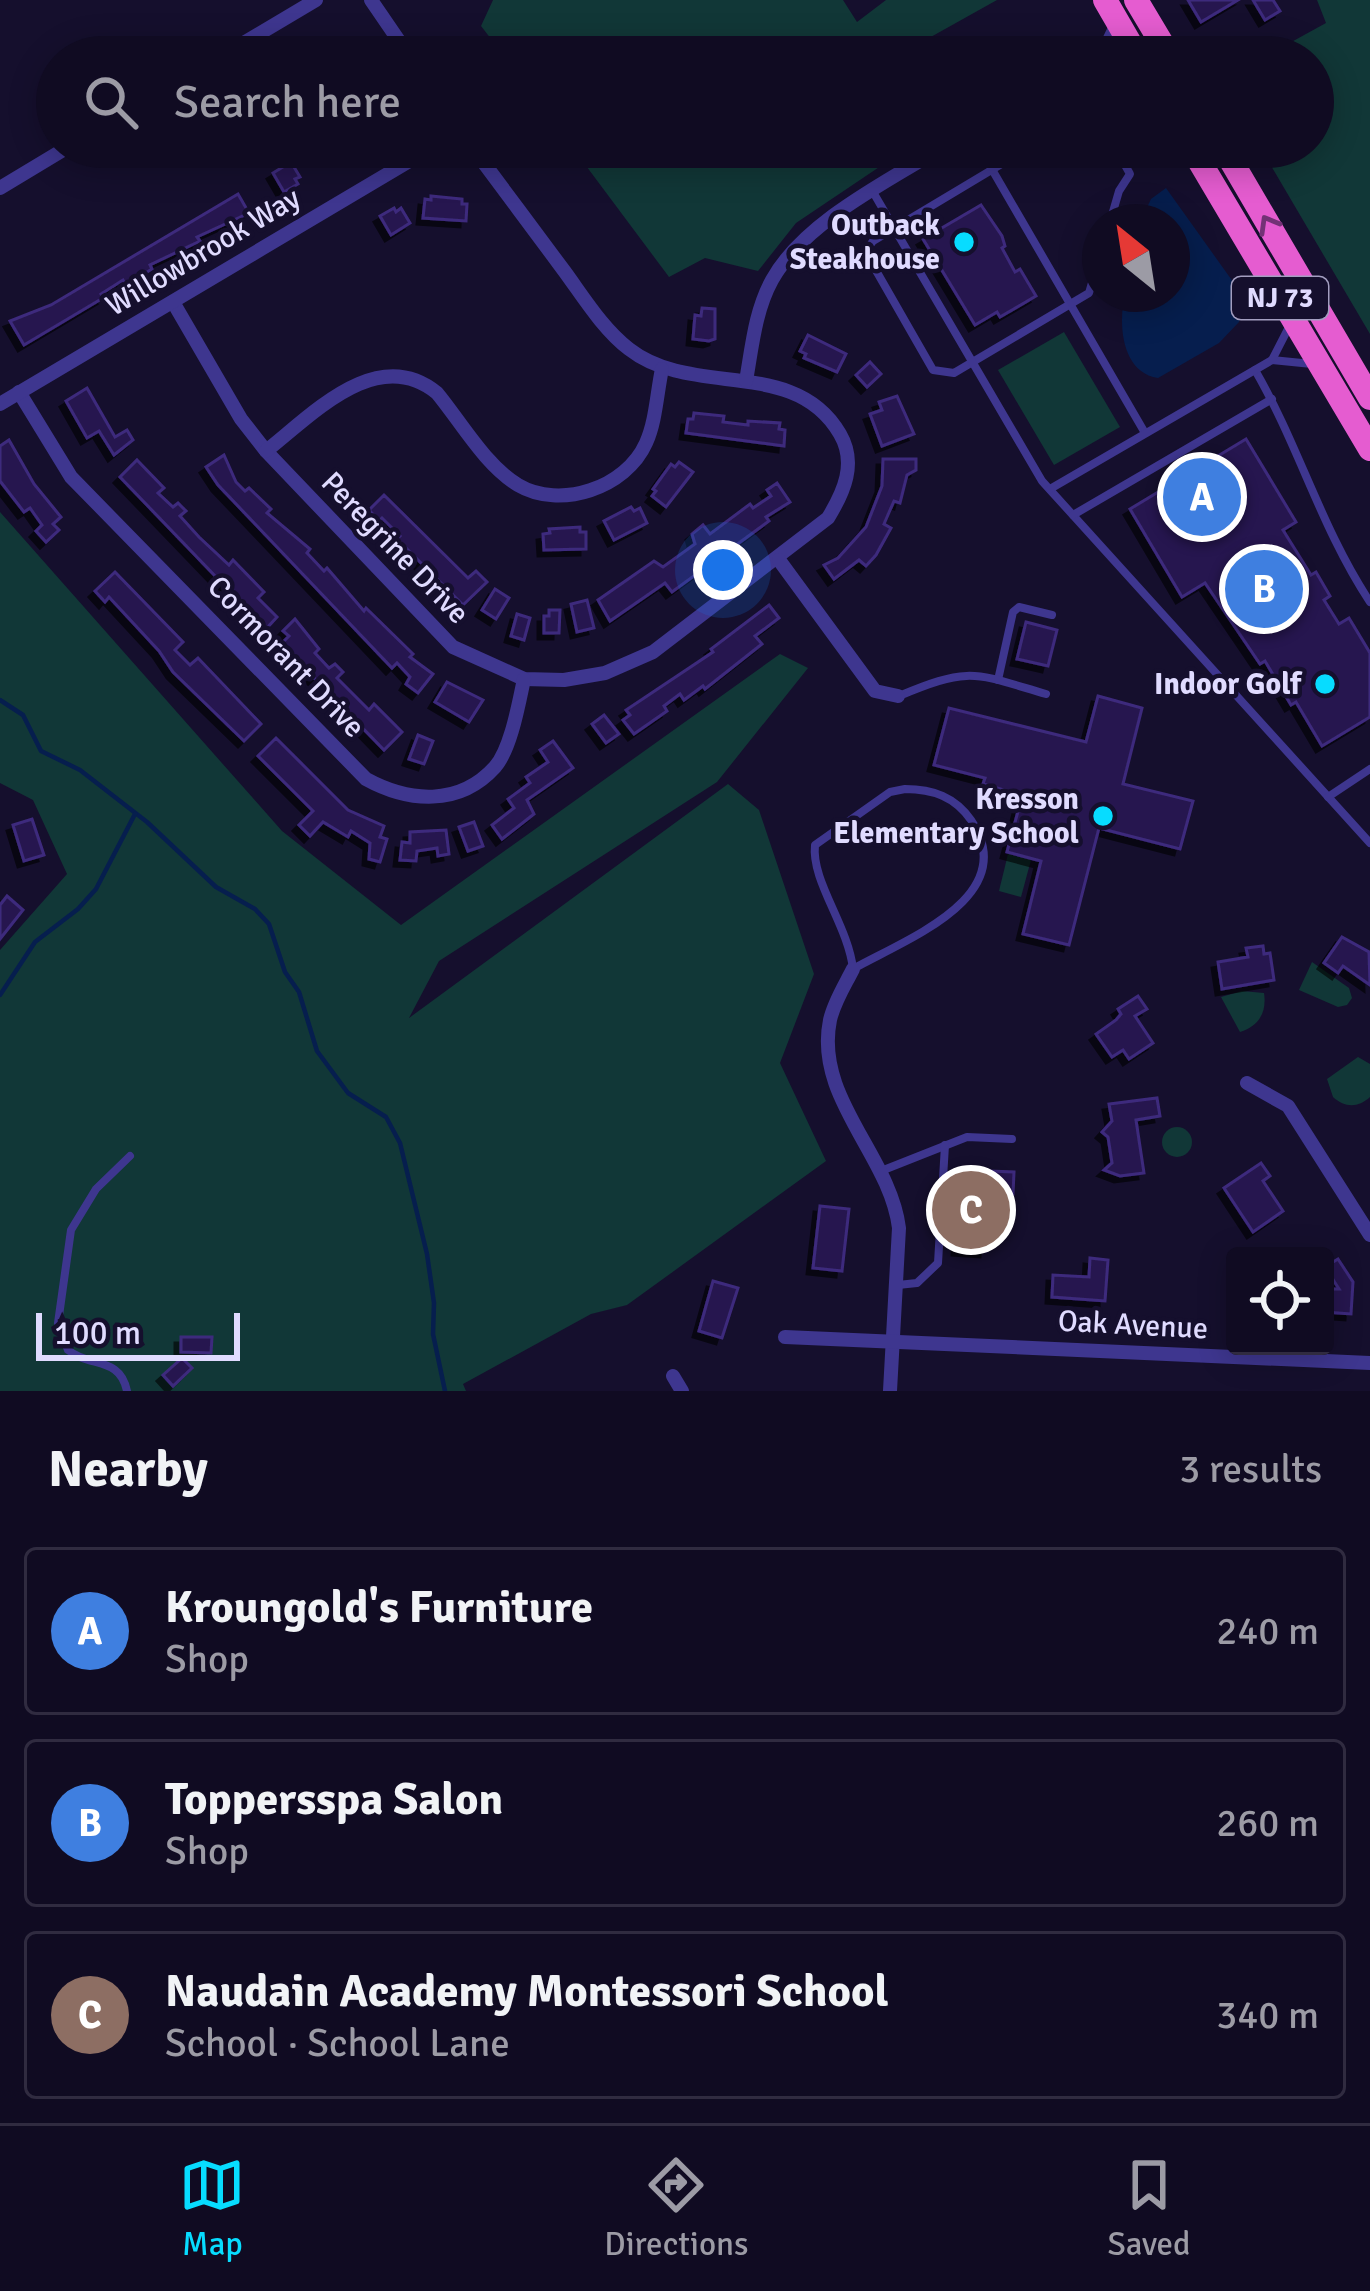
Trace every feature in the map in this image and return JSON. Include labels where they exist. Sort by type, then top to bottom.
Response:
[{"type":"highway","points":[[1137,0],[1158,36]]},
{"type":"highway","name":"NJ 73","points":[[1203,168],[1370,449]]},
{"type":"highway","name":"NJ 73","points":[[1234,168],[1370,398]]},
{"type":"street","points":[[255,36],[316,0]]},
{"type":"street","points":[[371,0],[396,36]]},
{"type":"street","points":[[0,188],[36,166]]},
{"type":"street","name":"Willowbrook Way","points":[[0,404],[398,168]]},
{"type":"street","name":"Peregrine Drive","points":[[173,302],[241,419],[266,451],[454,647],[524,679],[564,680],[605,673],[652,652],[779,560],[828,518],[843,495],[847,446],[829,415],[814,401],[785,388],[662,369],[626,347],[594,312],[488,168]]},
{"type":"street","points":[[746,381],[760,311],[781,267],[818,229],[910,168]]},
{"type":"street","points":[[266,451],[355,385],[374,376],[404,376],[437,392],[500,471],[517,484],[543,496],[577,494],[597,487],[637,459],[649,439],[662,369]]},
{"type":"street","name":"Cormorant Drive","points":[[20,392],[71,477],[366,779],[395,795],[422,798],[465,788],[496,766],[514,722],[524,679]]},
{"type":"street","points":[[779,560],[875,692],[898,696]]},
{"type":"street","points":[[853,969],[835,1005],[827,1049],[831,1075],[896,1206],[890,1391]]},
{"type":"street","points":[[1247,1083],[1288,1106],[1370,1235]]},
{"type":"street","name":"Oak Avenue","points":[[785,1336],[1370,1363]]},
{"type":"street","points":[[673,1376],[682,1391]]},
{"type":"lane","points":[[1115,204],[1130,174],[1127,168]]},
{"type":"lane","points":[[1082,297],[1070,304],[973,362],[946,375],[933,370],[868,256],[870,244],[992,169],[1070,304],[1145,433]]},
{"type":"lane","points":[[873,192],[1050,489],[1370,843]]},
{"type":"lane","points":[[1050,489],[1272,360],[1293,320]]},
{"type":"lane","points":[[1272,360],[1320,365]]},
{"type":"lane","points":[[1255,370],[1272,399],[1324,526],[1370,602]]},
{"type":"lane","points":[[1073,515],[1272,399]]},
{"type":"lane","points":[[998,680],[1013,611],[1052,615]]},
{"type":"lane","points":[[898,696],[956,674],[974,673],[1046,694]]},
{"type":"lane","points":[[1328,796],[1370,769]]},
{"type":"lane","points":[[922,788],[937,792],[963,809],[976,828],[982,864],[973,892],[958,910],[853,969],[842,923],[813,860],[815,845],[890,792],[922,788]]},
{"type":"lane","points":[[1356,828],[1370,820]]},
{"type":"lane","points":[[880,1172],[967,1137],[1012,1139]]},
{"type":"lane","points":[[896,1286],[917,1283],[938,1263],[945,1145]]},
{"type":"lane","points":[[127,1391],[115,1367],[85,1360],[68,1350],[58,1323],[71,1230],[96,1189],[130,1156]]},
{"type":"green space","points":[[493,0],[843,0],[857,22],[886,0],[997,0],[933,36],[489,36],[481,26]]},
{"type":"green space","points":[[1317,0],[1370,0],[1370,334],[1272,168],[1334,168],[1334,36],[1302,36],[1326,23]]},
{"type":"green space","points":[[588,168],[878,168],[796,223],[758,271],[705,258],[669,277]]},
{"type":"green space","points":[[1064,332],[1120,427],[1054,465],[998,370]]},
{"type":"green space","points":[[0,512],[282,831],[401,925],[780,654],[808,668],[717,782],[439,961],[409,1018],[728,784],[759,810],[814,974],[780,1063],[826,1161],[627,1305],[591,1314],[463,1384],[466,1391],[0,1391],[0,950],[67,874],[33,800],[0,783]]},
{"type":"green space","points":[[1008,854],[1031,860],[1021,897],[999,891]]},
{"type":"green space","points":[[1312,962],[1349,988],[1352,998],[1347,1005],[1338,1007],[1299,990]]},
{"type":"green space","points":[[1242,991],[1264,993],[1265,1000],[1257,1022],[1240,1032],[1221,997]]},
{"type":"green space","points":[[1358,1057],[1370,1064],[1370,1097],[1347,1105],[1333,1097],[1327,1079]]},
{"type":"green space","points":[[1177,1127],[1192,1142],[1177,1157],[1162,1142]]},
{"type":"water","points":[[1166,188],[1177,204],[1149,204]]},
{"type":"water","points":[[1190,222],[1236,286],[1243,307],[1239,322],[1219,343],[1158,378],[1146,374],[1129,356],[1123,312],[1190,312]]},
{"type":"building","points":[[1188,0],[1238,0],[1201,22]]},
{"type":"building","points":[[1253,0],[1273,0],[1280,11],[1265,20]]},
{"type":"building","points":[[295,168],[298,184],[284,192],[273,173]]},
{"type":"building","points":[[238,194],[249,213],[197,237],[200,241],[150,265],[152,269],[126,285],[123,280],[101,294],[103,298],[24,345],[10,321],[51,305]]},
{"type":"building","points":[[425,199],[462,199],[467,204],[466,221],[423,218]]},
{"type":"building","points":[[981,205],[1002,236],[1002,248],[1015,272],[1020,269],[1036,296],[975,325],[923,239]]},
{"type":"building","points":[[394,208],[396,212],[401,208],[410,223],[391,235],[380,216]]},
{"type":"building","points":[[702,308],[715,309],[715,339],[709,341],[693,339],[695,315],[701,316]]},
{"type":"building","points":[[808,335],[846,354],[837,372],[804,358],[806,354],[800,351]]},
{"type":"building","points":[[870,362],[881,374],[867,387],[856,375]]},
{"type":"building","points":[[87,388],[115,437],[127,430],[133,440],[114,455],[99,431],[87,438],[66,401]]},
{"type":"building","points":[[897,396],[914,434],[882,446],[870,414],[882,410],[879,402]]},
{"type":"building","points":[[694,413],[748,425],[748,421],[780,423],[779,429],[785,430],[784,446],[686,433]]},
{"type":"building","points":[[1246,439],[1296,522],[1283,530],[1311,575],[1316,572],[1330,596],[1324,600],[1339,624],[1349,618],[1370,653],[1370,717],[1322,746],[1296,702],[1291,705],[1265,661],[1260,664],[1205,583],[1182,597],[1130,509]]},
{"type":"building","points":[[9,440],[34,484],[61,517],[53,524],[59,530],[46,542],[36,531],[42,525],[30,508],[24,512],[0,481],[0,446]]},
{"type":"building","points":[[224,455],[236,482],[271,509],[267,513],[310,549],[307,553],[324,571],[327,568],[364,611],[366,608],[413,654],[410,657],[433,674],[418,693],[406,684],[410,677],[397,663],[392,668],[218,485],[206,467]]},
{"type":"building","points":[[883,459],[916,459],[916,470],[907,475],[900,503],[894,501],[884,524],[891,528],[876,555],[866,566],[859,560],[834,579],[824,565],[838,558],[866,527],[882,486]]},
{"type":"building","points":[[137,460],[164,488],[158,493],[173,507],[178,503],[186,511],[180,516],[199,537],[229,565],[233,560],[264,592],[258,598],[277,617],[266,629],[120,477]]},
{"type":"building","points":[[679,462],[693,472],[666,507],[652,496],[653,489],[671,464],[675,467]]},
{"type":"building","points":[[777,483],[790,502],[766,517],[769,521],[672,592],[665,583],[610,621],[598,600],[654,561],[663,567],[695,544],[692,534],[703,525],[710,534],[750,504],[753,508],[771,496],[767,490]]},
{"type":"building","points":[[384,495],[468,578],[476,571],[487,582],[463,605],[397,539],[400,536],[369,510]]},
{"type":"building","points":[[631,507],[634,511],[640,508],[647,523],[614,540],[604,521]]},
{"type":"building","points":[[580,527],[580,532],[586,532],[586,549],[544,550],[543,534],[550,533],[549,529]]},
{"type":"building","points":[[115,572],[183,642],[175,650],[190,665],[198,658],[261,724],[244,741],[173,672],[109,597],[105,602],[95,591]]},
{"type":"building","points":[[495,589],[509,598],[496,619],[482,610]]},
{"type":"building","points":[[587,600],[594,628],[577,632],[571,604]]},
{"type":"building","points":[[769,605],[779,618],[755,636],[762,644],[705,689],[684,700],[680,694],[664,706],[667,711],[634,734],[623,720],[630,715],[626,710],[713,652]]},
{"type":"building","points":[[549,610],[560,610],[559,633],[544,633],[544,616],[549,616]]},
{"type":"building","points":[[517,614],[530,618],[524,640],[511,636]]},
{"type":"building","points":[[295,619],[319,649],[315,653],[329,668],[335,664],[343,672],[337,678],[369,710],[374,704],[402,732],[384,750],[281,644],[289,636],[283,631]]},
{"type":"building","points":[[1026,622],[1057,630],[1048,666],[1017,659]]},
{"type":"building","points":[[447,682],[483,700],[469,722],[435,702]]},
{"type":"building","name":"Kresson Elementary School","points":[[1098,696],[1142,708],[1123,784],[1193,801],[1180,849],[1099,828],[1069,945],[1023,934],[1041,861],[1007,852],[1020,804],[1011,792],[983,784],[985,778],[934,765],[949,708],[1086,742]]},
{"type":"building","points":[[604,715],[619,734],[606,743],[592,724]]},
{"type":"building","points":[[418,735],[433,741],[424,764],[409,759]]},
{"type":"building","points":[[276,738],[348,810],[384,826],[380,837],[387,839],[380,862],[369,859],[370,843],[351,831],[348,837],[323,822],[310,836],[299,825],[313,811],[258,756]]},
{"type":"building","points":[[553,741],[573,768],[527,800],[534,814],[502,839],[492,825],[514,808],[508,799],[530,783],[526,777],[548,762],[540,750]]},
{"type":"building","points":[[32,819],[44,855],[24,861],[13,825]]},
{"type":"building","points":[[474,822],[483,846],[468,851],[459,827]]},
{"type":"building","points":[[446,830],[449,854],[438,856],[437,848],[417,851],[416,861],[400,860],[402,842],[410,843],[410,832]]},
{"type":"building","points":[[7,896],[23,910],[0,939],[0,905]]},
{"type":"building","points":[[1342,937],[1369,952],[1370,985],[1343,966],[1338,973],[1324,963]]},
{"type":"building","points":[[1263,946],[1264,954],[1270,953],[1274,980],[1222,989],[1218,962],[1248,957],[1246,948]]},
{"type":"building","points":[[1138,996],[1147,1009],[1135,1016],[1153,1043],[1129,1059],[1123,1050],[1112,1057],[1096,1034],[1116,1020],[1121,1014],[1118,1009]]},
{"type":"building","points":[[1157,1098],[1160,1116],[1136,1120],[1144,1173],[1120,1176],[1104,1170],[1112,1163],[1108,1137],[1102,1132],[1112,1121],[1109,1104]]},
{"type":"building","points":[[1261,1163],[1270,1176],[1263,1181],[1283,1211],[1253,1232],[1224,1188]]},
{"type":"building","points":[[962,1170],[1014,1172],[1013,1194],[983,1192],[986,1251],[958,1249]]},
{"type":"building","points":[[820,1206],[849,1209],[842,1271],[813,1268]]},
{"type":"building","points":[[1090,1258],[1108,1260],[1105,1301],[1052,1297],[1053,1275],[1089,1277]]},
{"type":"building","points":[[1338,1259],[1353,1282],[1351,1314],[1334,1313],[1334,1289],[1339,1289],[1334,1261]]},
{"type":"building","points":[[713,1281],[738,1288],[722,1338],[699,1331]]},
{"type":"building","points":[[181,1337],[212,1337],[211,1353],[181,1352]]},
{"type":"building","points":[[182,1358],[192,1368],[173,1386],[163,1375]]},
{"type":"waterway","points":[[0,700],[23,715],[41,751],[80,770],[147,822],[216,887],[255,909],[269,924],[285,972],[299,992],[317,1051],[348,1093],[386,1117],[400,1143],[427,1254],[433,1334],[445,1391]]},
{"type":"waterway","points":[[0,995],[35,942],[96,889],[135,814]]},
{"type":"place","name":"Outback Steakhouse","points":[[964,242]]},
{"type":"place","name":"Kroungold's Furniture","points":[[1202,497]]},
{"type":"place","name":"Toppersspa Salon","points":[[1264,589]]},
{"type":"place","name":"Indoor Golf","points":[[1325,684]]},
{"type":"place","name":"Kresson Elementary School","points":[[1103,816]]},
{"type":"place","name":"Naudain Academy Montessori School","points":[[971,1210]]}]
